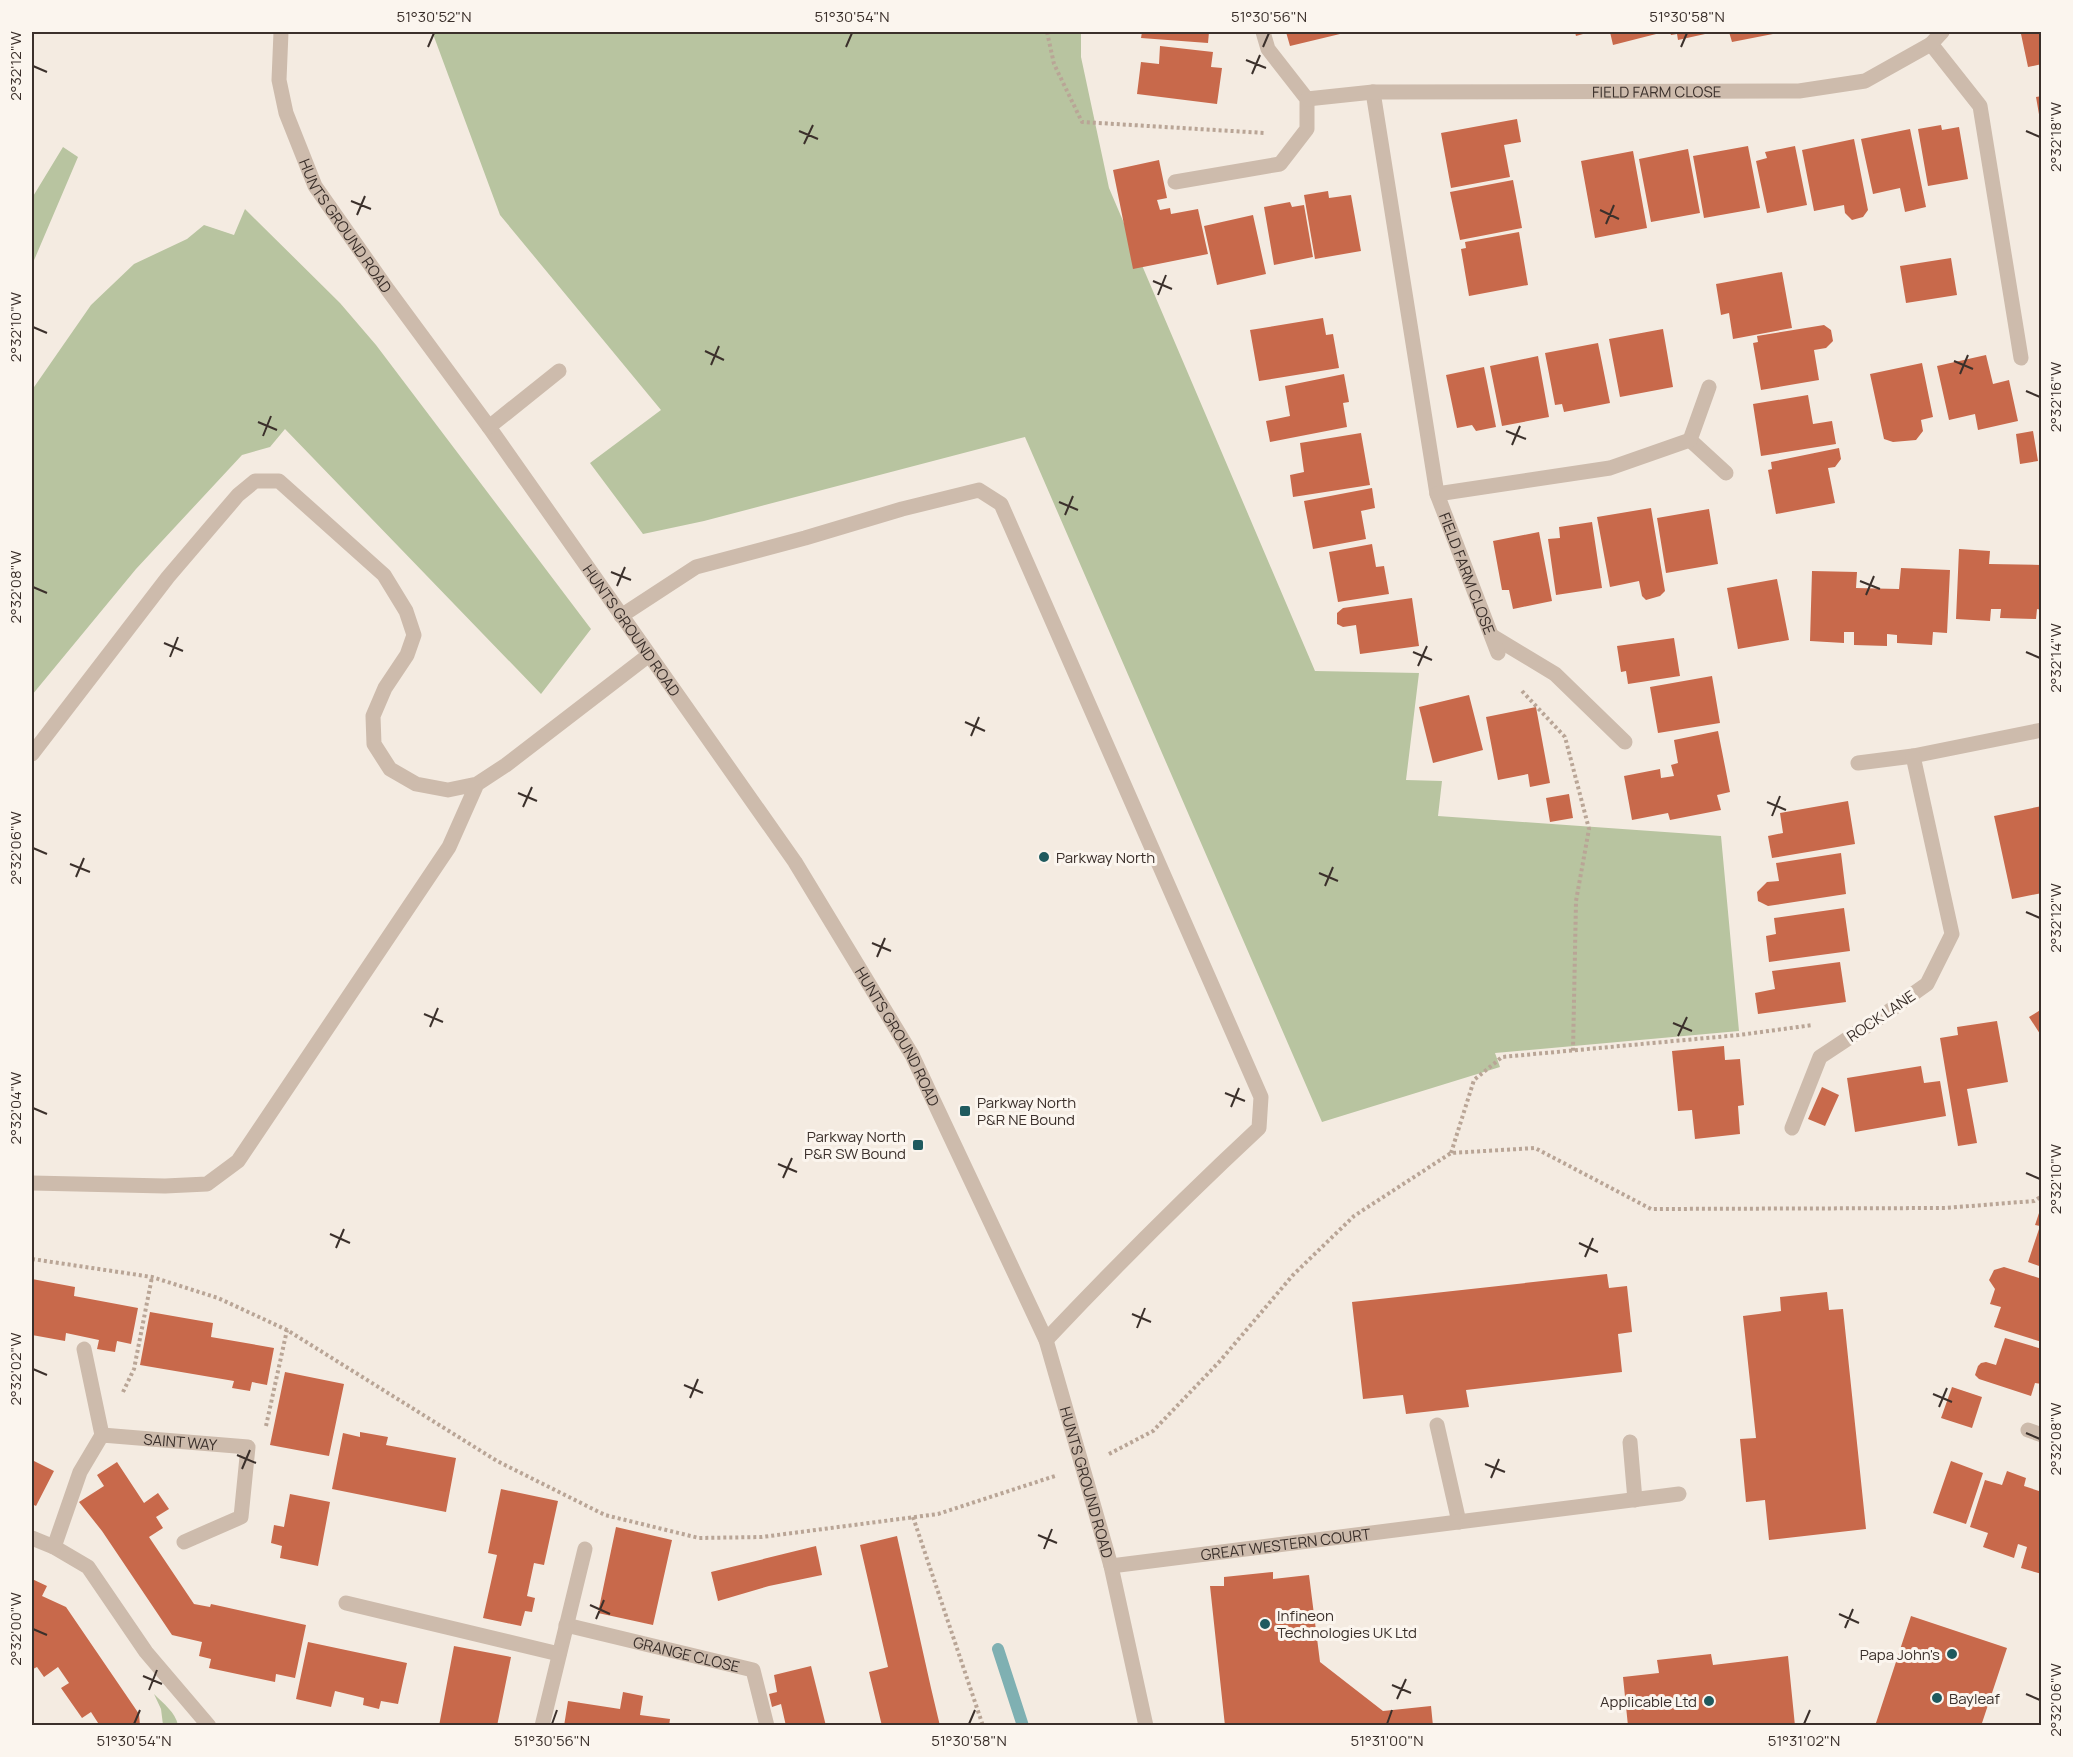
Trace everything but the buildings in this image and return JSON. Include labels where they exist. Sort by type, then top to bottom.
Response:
[{"type":"street","name":"HUNTS GROUND ROAD","points":[[281,32],[279,80],[286,113],[315,186],[489,427],[795,862],[912,1055],[1046,1340],[1111,1566],[1146,1725]]},
{"type":"street","points":[[1175,182],[1280,164],[1307,129],[1307,99],[1268,49],[1263,32]]},
{"type":"street","name":"FIELD FARM CLOSE","points":[[1307,99],[1372,92],[1799,92],[1865,81],[1931,44],[1942,32]]},
{"type":"street","points":[[1931,44],[1980,106],[2021,358]]},
{"type":"street","name":"FIELD FARM CLOSE","points":[[1372,92],[1437,494],[1498,653]]},
{"type":"street","points":[[489,427],[559,371]]},
{"type":"street","points":[[1708,387],[1690,440],[1726,473]]},
{"type":"street","name":"FIELD FARM CLOSE","points":[[1437,494],[1610,468],[1690,440]]},
{"type":"street","points":[[32,754],[168,577],[238,495],[255,481],[279,481],[384,575],[406,611],[414,635],[407,655],[385,688],[373,716],[374,744],[390,769],[416,784],[448,790],[477,784],[506,765],[649,655]]},
{"type":"street","points":[[621,616],[696,567],[902,509],[979,490],[1001,504],[1261,1097],[1259,1128],[1140,1242],[1046,1340]]},
{"type":"street","points":[[1492,636],[1554,674],[1625,742]]},
{"type":"street","points":[[1858,764],[1912,756],[2042,730]]},
{"type":"street","name":"ROCK LANE","points":[[1792,1128],[1820,1057],[1927,984],[1952,934],[1912,756]]},
{"type":"street","points":[[32,1183],[165,1186],[207,1184],[238,1161],[449,847],[477,784]]},
{"type":"street","points":[[54,1547],[80,1473],[102,1435],[84,1349]]},
{"type":"street","points":[[1437,1425],[1459,1522]]},
{"type":"street","name":"SAINT WAY","points":[[102,1435],[248,1447]]},
{"type":"street","points":[[1630,1442],[1635,1500]]},
{"type":"street","points":[[183,1542],[242,1517],[248,1447]]},
{"type":"street","name":"GREAT WESTERN COURT","points":[[1111,1566],[1679,1494]]},
{"type":"street","points":[[32,1538],[54,1547],[88,1567],[146,1652],[209,1725]]},
{"type":"street","points":[[542,1725],[585,1549]]},
{"type":"street","points":[[346,1603],[559,1654]]},
{"type":"street","name":"GRANGE CLOSE","points":[[566,1625],[753,1670],[767,1725]]},
{"type":"path","points":[[1047,32],[1054,64],[1082,122],[1267,134]]},
{"type":"path","points":[[1498,653],[1501,669],[1565,737],[1589,829],[1576,901],[1573,1051]]},
{"type":"path","points":[[1451,1153],[1474,1080],[1502,1057],[1739,1035],[1816,1024]]},
{"type":"path","points":[[102,1435],[134,1369],[152,1276]]},
{"type":"path","points":[[248,1447],[262,1444],[287,1330]]},
{"type":"path","points":[[913,1517],[983,1725]]},
{"type":"green space","points":[[433,32],[1081,32],[1081,57],[1109,188],[1315,671],[1419,673],[1406,780],[1442,781],[1438,816],[1721,836],[1739,1031],[1495,1053],[1500,1067],[1322,1122],[1025,437],[704,521],[643,534],[590,463],[661,410],[500,215]]},
{"type":"green space","points":[[63,147],[78,157],[32,265],[32,198]]},
{"type":"green space","points":[[245,209],[340,303],[376,345],[591,629],[541,694],[285,429],[270,447],[242,455],[136,569],[32,695],[32,390],[91,305],[134,264],[187,239],[204,225],[234,235]]},
{"type":"green space","points":[[154,1694],[172,1712],[178,1725],[163,1725],[161,1709]]},
{"type":"waterway","points":[[998,1649],[1023,1726]]},
{"type":"place","name":"Parkway North","points":[[1044,857]]},
{"type":"place","name":"Parkway North P&R NE Bound","points":[[965,1111]]},
{"type":"place","name":"Parkway North P&R SW Bound","points":[[918,1145]]},
{"type":"place","name":"Infineon Technologies UK Ltd","points":[[1265,1624]]},
{"type":"place","name":"Papa John's","points":[[1952,1654]]},
{"type":"place","name":"Bayleaf","points":[[1937,1698]]},
{"type":"place","name":"Applicable Ltd","points":[[1709,1701]]}]
